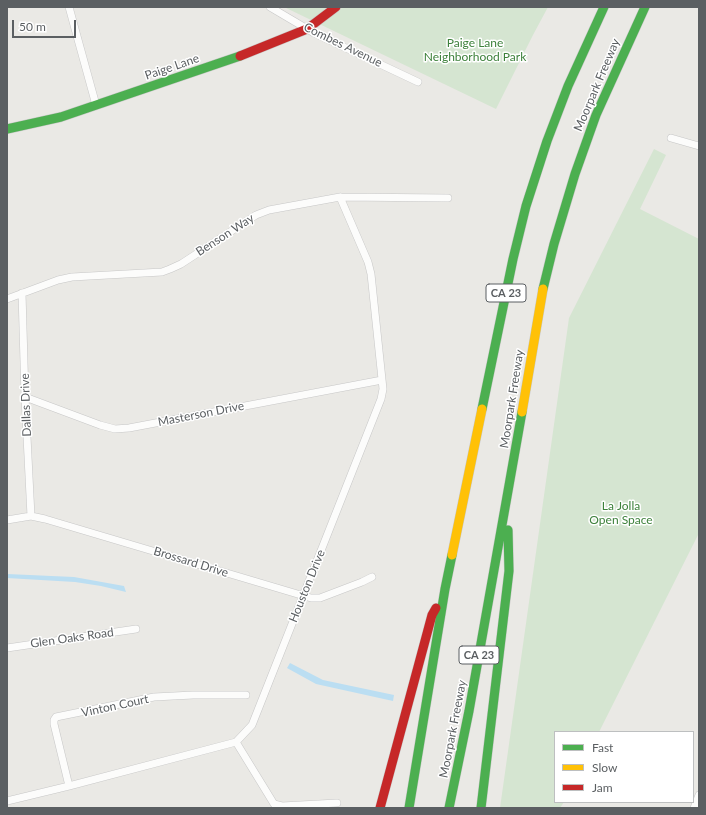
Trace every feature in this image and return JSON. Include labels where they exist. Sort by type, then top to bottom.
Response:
[{"type":"main road","name":"Paige Lane","points":[[7,130],[61,117],[245,54],[307,29],[336,7]]},
{"type":"main road","name":"Moorpark Freeway","points":[[409,808],[445,589],[513,259],[526,206],[547,141],[568,86],[604,7]]},
{"type":"main road","name":"Moorpark Freeway","points":[[449,808],[468,718],[507,502],[541,298],[554,244],[596,115],[618,62],[645,7]]},
{"type":"main road","points":[[481,808],[509,571],[507,502]]},
{"type":"main road","points":[[380,808],[432,615],[445,589]]},
{"type":"street","points":[[69,7],[96,105]]},
{"type":"street","name":"Combes Avenue","points":[[270,7],[307,29],[418,82]]},
{"type":"street","points":[[671,138],[699,146]]},
{"type":"street","name":"Benson Way","points":[[7,299],[48,283],[72,277],[162,272],[181,264],[256,215],[268,210],[340,198],[448,198]]},
{"type":"street","name":"Houston Drive","points":[[236,742],[252,725],[381,399],[382,380],[371,274],[368,262],[340,198]]},
{"type":"street","name":"Dallas Drive","points":[[22,293],[31,516]]},
{"type":"street","name":"Masterson Drive","points":[[25,397],[100,426],[115,429],[130,428],[382,380]]},
{"type":"street","name":"Brossard Drive","points":[[7,520],[31,516],[45,519],[311,598],[320,598],[372,577]]},
{"type":"street","name":"Glen Oaks Road","points":[[7,648],[136,629]]},
{"type":"street","name":"Vinton Court","points":[[69,786],[54,724],[56,717],[154,697],[246,695]]},
{"type":"street","points":[[7,801],[236,742],[274,804],[282,806],[337,803]]},
{"type":"street","points":[[694,808],[699,795]]},
{"type":"green space","name":"Paige Lane Neighborhood Park","points":[[284,7],[548,7],[496,109]]},
{"type":"green space","name":"La Jolla Open Space","points":[[654,149],[666,155],[640,209],[699,239],[699,533],[600,731],[554,731],[554,803],[563,803],[560,808],[500,808],[569,318]]},
{"type":"water","points":[[7,574],[74,577],[124,586],[126,592],[75,582],[7,578]]},
{"type":"water","points":[[290,663],[323,680],[394,695],[393,701],[316,684],[287,668]]},
{"type":"traffic: fast","points":[[482,409],[513,259],[526,206],[547,141],[568,86],[604,7]]},
{"type":"traffic: fast","points":[[543,289],[554,244],[575,174],[596,115],[645,7]]},
{"type":"traffic: fast","points":[[7,129],[61,117],[240,56]]},
{"type":"traffic: fast","points":[[449,808],[469,711],[522,412]]},
{"type":"traffic: fast","points":[[481,808],[509,571],[508,530]]},
{"type":"traffic: fast","points":[[409,808],[445,589],[452,555]]},
{"type":"traffic: slow","points":[[522,412],[543,289]]},
{"type":"traffic: slow","points":[[452,555],[482,409]]},
{"type":"traffic: jam","points":[[240,56],[307,29],[336,7]]},
{"type":"traffic: jam","points":[[380,808],[432,615],[436,608]]}]
